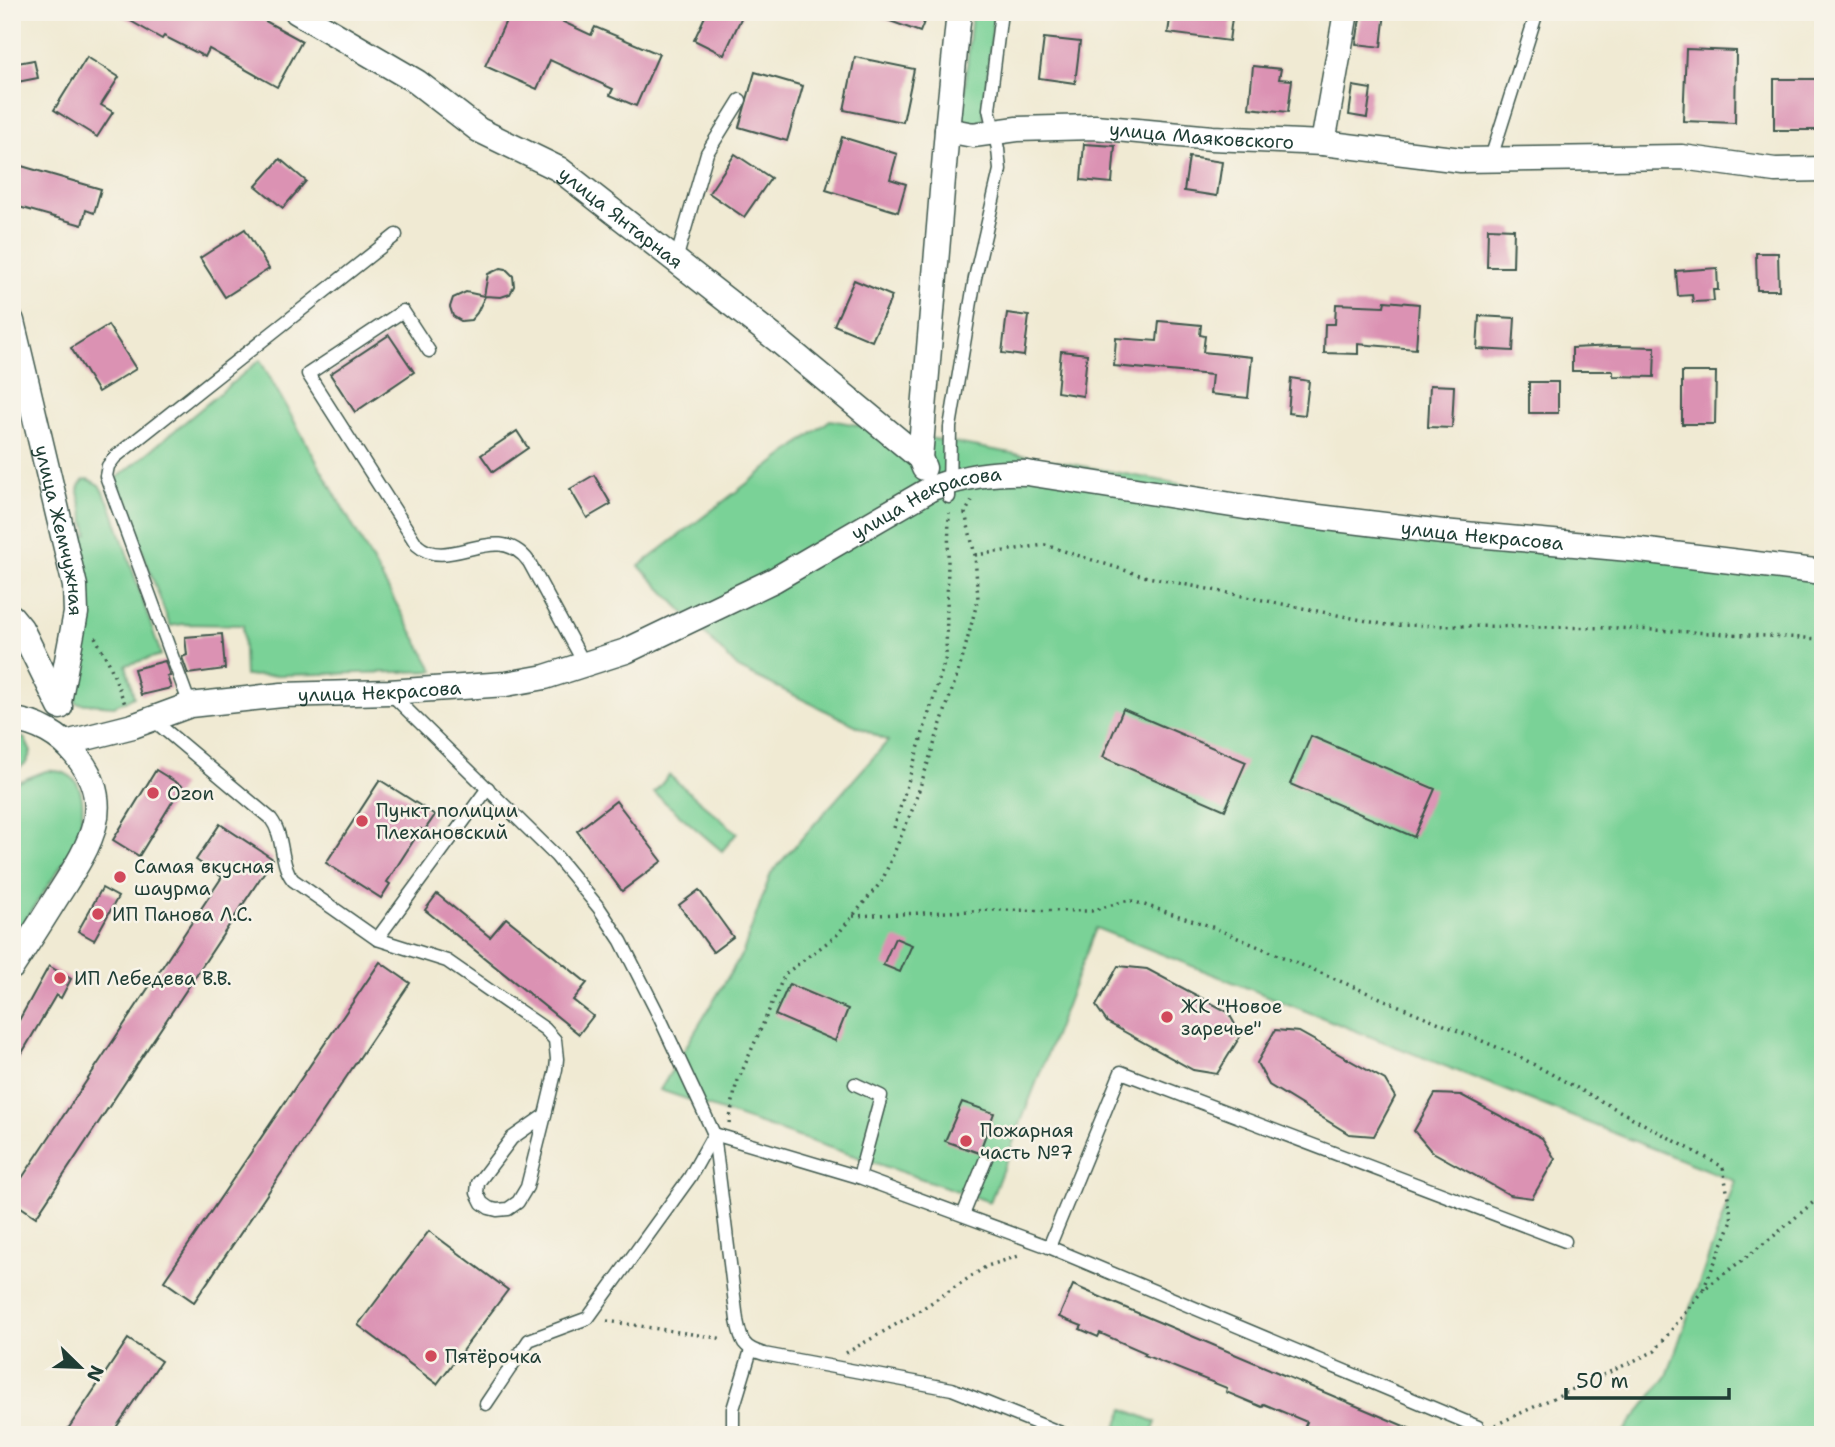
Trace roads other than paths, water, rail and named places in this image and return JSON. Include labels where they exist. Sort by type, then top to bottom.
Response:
[{"type":"street","name":"улица Янтарная","points":[[297,12],[408,76],[479,130],[559,169],[920,458]]},
{"type":"street","points":[[944,489],[920,458],[959,12]]},
{"type":"street","points":[[1323,143],[1346,12]]},
{"type":"street","name":"улица Маяковского","points":[[947,130],[973,135],[994,131],[1095,127],[1212,138],[1323,143],[1477,160],[1682,158],[1776,170],[1823,169]]},
{"type":"street","name":"улица Жемчужная","points":[[12,321],[75,586],[76,613],[59,702]]},
{"type":"street","name":"улица Некрасова","points":[[66,743],[143,723],[190,705],[282,695],[389,692],[517,683],[585,665],[626,651],[774,580],[944,489],[987,473],[1027,473],[1277,512],[1443,532],[1640,550],[1823,572]]},
{"type":"street","points":[[12,617],[21,628],[59,702],[66,743]]},
{"type":"street","points":[[12,720],[41,728],[66,743],[93,780],[96,797],[96,824],[82,858],[12,967]]},
{"type":"lane","points":[[944,489],[950,426],[975,278],[1000,170],[989,104],[1001,12]]},
{"type":"lane","points":[[1491,158],[1537,12]]},
{"type":"lane","points":[[676,260],[706,153],[740,100]]},
{"type":"lane","points":[[190,705],[106,476],[108,466],[115,457],[397,235]]},
{"type":"lane","points":[[429,351],[403,311],[308,374],[417,545],[427,552],[440,554],[496,544],[518,550],[529,562],[585,665]]},
{"type":"lane","points":[[389,692],[488,788],[580,883],[614,930],[720,1136],[736,1309],[747,1346],[733,1409],[733,1435]]},
{"type":"lane","points":[[143,723],[271,819],[279,836],[287,873],[293,880],[377,939],[447,961],[550,1033],[556,1046],[557,1059],[545,1115],[527,1187],[518,1202],[508,1209],[489,1208],[482,1203],[477,1193],[478,1182],[512,1138],[545,1115]]},
{"type":"lane","points":[[377,939],[488,788]]},
{"type":"lane","points":[[1049,1247],[1121,1072],[1333,1151],[1499,1222],[1565,1241]]},
{"type":"lane","points":[[855,1084],[881,1097],[859,1177]]},
{"type":"lane","points":[[720,1136],[859,1177],[1049,1247],[1471,1424],[1482,1433]]},
{"type":"lane","points":[[486,1404],[529,1340],[588,1318],[720,1136]]},
{"type":"lane","points":[[1328,1164],[1333,1151]]},
{"type":"lane","points":[[963,1215],[987,1156]]},
{"type":"lane","points":[[747,1346],[952,1389],[1066,1435]]},
{"type":"place","name":"Ozon","points":[[153,793]]},
{"type":"place","name":"Пункт полиции Плехановский","points":[[362,821]]},
{"type":"place","name":"Самая вкусная шаурма","points":[[120,877]]},
{"type":"place","name":"ИП Панова Л.С.","points":[[98,914]]},
{"type":"place","name":"ИП Лебедева В.В.","points":[[60,978]]},
{"type":"place","name":"ЖК \"Новое заречье\"","points":[[1167,1017]]},
{"type":"place","name":"Пожарная часть №7","points":[[966,1141]]},
{"type":"place","name":"Пятёрочка","points":[[431,1356]]}]
